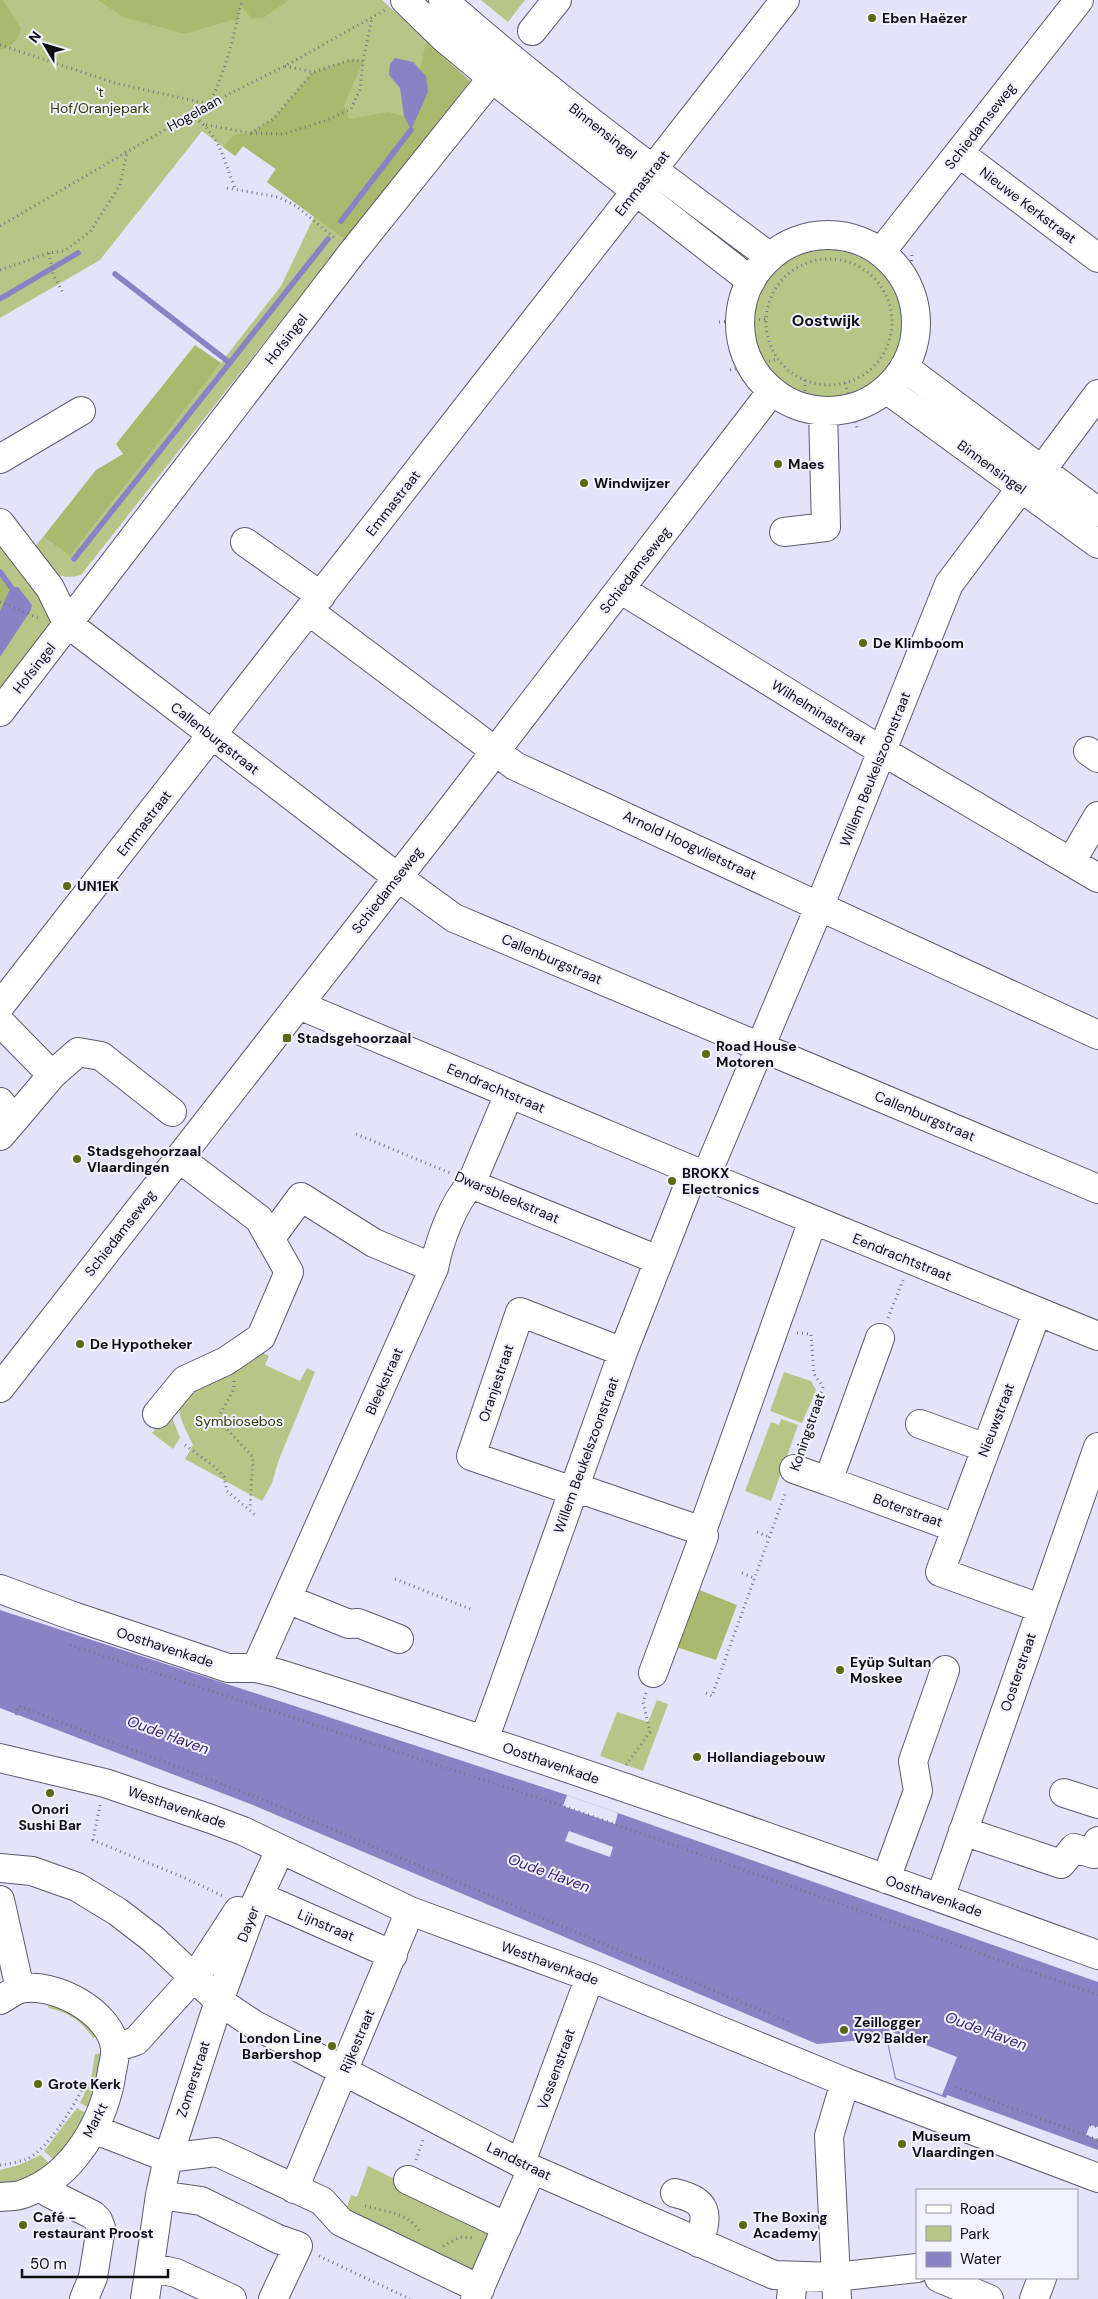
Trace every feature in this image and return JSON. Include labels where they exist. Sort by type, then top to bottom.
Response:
[{"type":"street","points":[[443,0],[500,68]]},
{"type":"street","points":[[532,31],[557,0]]},
{"type":"street","name":"Emmastraat","points":[[0,1006],[785,0]]},
{"type":"street","name":"Schiedamseweg","points":[[881,252],[1079,0]]},
{"type":"street","points":[[409,4],[444,38],[500,68]]},
{"type":"street","name":"Binnensingel","points":[[500,68],[644,180],[751,281]]},
{"type":"street","name":"Hofsingel","points":[[0,712],[352,253],[500,68]]},
{"type":"street","name":"Nieuwe Kerkstraat","points":[[959,153],[1098,258]]},
{"type":"street","name":"Binnensingel","points":[[644,180],[770,257]]},
{"type":"street","points":[[859,231],[865,243],[881,252],[893,263],[910,291],[914,302],[916,324],[914,342],[904,366],[886,389],[875,397],[852,406],[823,411],[796,405],[772,391],[740,368],[743,343],[742,304],[751,281],[770,257],[787,245],[807,238],[859,231]]},
{"type":"street","name":"Binnensingel","points":[[904,366],[984,424],[1031,480],[1098,544]]},
{"type":"street","name":"Binnensingel","points":[[886,389],[1031,480],[1098,512]]},
{"type":"street","name":"Schiedamseweg","points":[[0,1388],[495,752],[772,391]]},
{"type":"street","name":"Willem Beukelszoonstraat","points":[[484,1740],[623,1352],[658,1260],[760,1046],[820,905],[949,584],[1098,394]]},
{"type":"street","points":[[0,459],[81,411]]},
{"type":"street","points":[[784,532],[826,527],[823,411]]},
{"type":"street","points":[[0,523],[50,588],[67,623]]},
{"type":"street","name":"Arnold Hoogvlietstraat","points":[[245,542],[315,604],[495,752],[515,766],[820,905],[1098,1035]]},
{"type":"street","name":"Wilhelminastraat","points":[[620,589],[882,751],[1098,878]]},
{"type":"street","name":"Callenburgstraat","points":[[67,623],[212,736],[454,918],[1098,1189]]},
{"type":"street","points":[[1071,862],[1098,816]]},
{"type":"street","name":"Eendrachtstraat","points":[[299,1005],[700,1174],[1098,1336]]},
{"type":"street","points":[[0,1022],[52,1075]]},
{"type":"street","points":[[5,1119],[78,1052],[101,1056],[172,1112]]},
{"type":"street","name":"Bleekstraat","points":[[256,1668],[434,1268],[437,1250],[458,1201],[462,1193],[471,1184],[509,1094]]},
{"type":"street","points":[[157,1414],[185,1380],[233,1357],[261,1337],[289,1272],[259,1219],[179,1158]]},
{"type":"street","name":"Dwarsbleekstraat","points":[[471,1184],[658,1260]]},
{"type":"street","points":[[270,1239],[301,1197],[374,1243],[434,1268]]},
{"type":"street","points":[[653,1673],[704,1536],[702,1531],[813,1220]]},
{"type":"street","name":"Oranjestraat","points":[[573,1491],[471,1456],[520,1312],[623,1352]]},
{"type":"street","name":"Nieuwstraat","points":[[956,1528],[1037,1312]]},
{"type":"street","points":[[828,1481],[880,1338]]},
{"type":"street","points":[[920,1424],[986,1448]]},
{"type":"street","name":"Oosterstraat","points":[[940,1898],[1040,1608],[1098,1447]]},
{"type":"street","name":"Boterstraat","points":[[794,1469],[956,1528],[940,1572],[1040,1608]]},
{"type":"street","points":[[573,1491],[589,1492],[702,1531]]},
{"type":"street","name":"Oosthavenkade","points":[[0,1589],[73,1616],[228,1668],[256,1668],[325,1688],[484,1740],[886,1879],[1098,1955]]},
{"type":"street","points":[[287,1599],[349,1624],[358,1623],[399,1639]]},
{"type":"street","points":[[886,1879],[918,1791],[913,1761],[945,1670]]},
{"type":"street","name":"Westhavenkade","points":[[0,1758],[105,1783],[212,1819],[410,1911],[590,1977],[845,2082],[1098,2178]]},
{"type":"street","points":[[1064,1793],[1098,1804]]},
{"type":"street","points":[[963,1831],[1061,1864],[1074,1848],[1094,1854],[1098,1841]]},
{"type":"street","name":"Dayer","points":[[218,2001],[250,1906],[280,1850]]},
{"type":"street","name":"Landstraat","points":[[0,1868],[32,1871],[77,1886],[118,1912],[195,1975],[218,2001],[253,2024],[526,2166],[774,2276],[792,2287],[836,2288],[916,2268]]},
{"type":"street","points":[[0,1900],[10,1995],[53,1991],[74,1998],[87,2007],[108,2029],[115,2048],[136,2041],[195,1975],[250,1906]]},
{"type":"street","name":"Lijnstraat","points":[[250,1906],[393,1954]]},
{"type":"street","name":"Rijkestraat","points":[[298,2180],[410,1911]]},
{"type":"street","name":"Vossenstraat","points":[[478,2294],[503,2235],[590,1977]]},
{"type":"street","name":"Zomerstraat","points":[[145,2299],[160,2195],[168,2158],[218,2001]]},
{"type":"street","name":"Markt","points":[[0,2197],[22,2195],[43,2184],[70,2161],[93,2129],[110,2087],[115,2048]]},
{"type":"street","points":[[836,2288],[828,2136],[845,2082]]},
{"type":"street","points":[[93,2129],[168,2158],[219,2153],[298,2180],[322,2201],[340,2222],[478,2294]]},
{"type":"street","points":[[408,2180],[503,2235]]},
{"type":"street","points":[[43,2184],[49,2193],[93,2215],[98,2220],[101,2228],[93,2277],[84,2299]]},
{"type":"street","points":[[675,2193],[691,2197],[699,2203],[705,2214],[706,2224],[699,2243]]},
{"type":"street","points":[[160,2195],[201,2200],[278,2239],[298,2246],[273,2299]]},
{"type":"street","points":[[150,2267],[176,2273],[232,2299]]},
{"type":"street","points":[[941,2279],[989,2299]]},
{"type":"street","points":[[1034,2299],[1042,2279]]},
{"type":"path","points":[[0,45],[115,83],[209,104],[219,84],[234,40],[242,0]]},
{"type":"path","name":"Hogelaan","points":[[0,226],[209,104],[285,66],[372,18],[409,4]]},
{"type":"path","points":[[191,115],[206,125],[251,133],[284,134],[325,121],[351,109],[360,90],[363,61],[372,18]]},
{"type":"path","points":[[285,66],[313,72],[350,60],[363,61]]},
{"type":"path","points":[[251,133],[274,118],[313,72]]},
{"type":"path","points":[[206,125],[218,144],[235,188]]},
{"type":"path","points":[[0,270],[49,253],[64,251],[90,232],[120,185],[128,152]]},
{"type":"path","points":[[227,188],[278,197],[296,206],[352,253]]},
{"type":"path","points":[[910,291],[912,245]]},
{"type":"path","points":[[49,253],[53,274],[64,295]]},
{"type":"path","points":[[830,259],[844,261],[870,274],[883,290],[890,310],[892,324],[890,338],[876,363],[866,373],[852,406],[826,385],[812,383],[788,370],[771,347],[742,321],[773,293],[791,272],[804,265],[830,259]]},
{"type":"path","points":[[740,368],[778,358]]},
{"type":"path","points":[[0,602],[36,618]]},
{"type":"path","name":"Dwarsbleekstraat","points":[[356,1134],[459,1176],[471,1184]]},
{"type":"path","points":[[880,1338],[911,1260]]},
{"type":"path","name":"Koningstraat","points":[[706,1693],[712,1696],[823,1387],[814,1374],[811,1334],[791,1333],[775,1327]]},
{"type":"path","points":[[233,1357],[236,1364],[234,1389],[219,1416],[224,1426],[253,1457],[250,1509]]},
{"type":"path","points":[[186,1445],[215,1467],[224,1477],[227,1491],[255,1515]]},
{"type":"path","points":[[757,1532],[769,1537]]},
{"type":"path","points":[[742,1573],[754,1578]]},
{"type":"path","points":[[395,1580],[473,1610]]},
{"type":"path","points":[[70,1644],[554,1803],[1098,1995]]},
{"type":"path","points":[[619,1786],[626,1765],[650,1732],[643,1702],[653,1673]]},
{"type":"path","points":[[16,1715],[19,1706],[261,1799],[791,2023]]},
{"type":"path","points":[[105,1783],[93,1840],[250,1906]]},
{"type":"path","points":[[0,2165],[27,2159],[40,2150],[75,2104],[83,2086]]},
{"type":"path","points":[[956,2087],[1098,2140]]},
{"type":"path","points":[[408,2180],[432,2118]]},
{"type":"path","points":[[1090,2124],[1098,2127]]},
{"type":"path","points":[[363,2205],[410,2219],[417,2225],[422,2236]]},
{"type":"path","points":[[438,2245],[444,2246],[460,2237],[503,2235]]},
{"type":"path","points":[[298,2246],[410,2299]]},
{"type":"green space","name":"'t Hof/Oranjepark","points":[[0,0],[382,0],[470,81],[81,575],[72,577],[65,577],[53,572],[31,551],[43,537],[70,556],[281,286],[314,217],[267,182],[276,169],[243,146],[235,156],[202,131],[100,260],[0,318]]},
{"type":"green space","points":[[0,0],[3,0],[21,29],[14,42],[0,50]]},
{"type":"green space","points":[[98,0],[289,0],[263,18],[252,19],[241,5],[238,21],[231,20],[185,34],[123,17]]},
{"type":"green space","points":[[481,0],[525,0],[508,22]]},
{"type":"green space","points":[[426,43],[470,81],[346,240],[267,182],[276,169],[243,146],[235,156],[223,147],[234,135],[251,133],[274,118],[313,72],[350,60],[363,61],[344,105],[349,119],[388,112],[404,116],[410,129],[426,76],[420,69]]},
{"type":"green space","points":[[828,243],[859,249],[879,261],[890,272],[902,292],[908,323],[902,354],[890,374],[879,385],[859,397],[828,403],[797,397],[777,385],[766,374],[754,354],[748,323],[754,292],[766,272],[777,261],[797,249]]},
{"type":"green space","points":[[195,345],[221,363],[70,556],[43,537],[96,470],[123,454],[116,444]]},
{"type":"green space","points":[[0,541],[47,602],[43,607],[51,620],[50,629],[0,690]]},
{"type":"green space","points":[[0,572],[11,587],[0,611]]},
{"type":"green space","name":"Symbiosebos","points":[[259,1351],[269,1356],[265,1365],[300,1381],[307,1368],[315,1372],[278,1462],[272,1483],[262,1501],[185,1459],[193,1445],[182,1422],[179,1409],[180,1398]]},
{"type":"green space","points":[[784,1372],[811,1381],[816,1390],[802,1423],[770,1411]]},
{"type":"green space","points":[[166,1416],[172,1417],[180,1438],[173,1449],[152,1433]]},
{"type":"green space","points":[[781,1419],[798,1425],[771,1501],[745,1491],[771,1422],[779,1425]]},
{"type":"green space","points":[[692,1587],[737,1605],[716,1660],[670,1645]]},
{"type":"green space","points":[[657,1700],[668,1704],[643,1771],[600,1756],[617,1712],[648,1722]]},
{"type":"green space","points":[[50,1998],[61,2001],[100,2035],[93,2038],[74,2018],[48,2008]]},
{"type":"green space","points":[[105,2053],[93,2110],[80,2103],[91,2079],[95,2054]]},
{"type":"green space","points":[[77,2108],[91,2116],[56,2162],[44,2151]]},
{"type":"green space","points":[[41,2155],[52,2166],[40,2176],[0,2188],[0,2170],[19,2165]]},
{"type":"green space","points":[[368,2166],[498,2229],[475,2279],[344,2217],[351,2195],[357,2197]]},
{"type":"water","points":[[395,58],[413,62],[426,76],[428,92],[411,130],[404,116],[400,88],[389,75],[390,64]]},
{"type":"water","points":[[11,587],[18,587],[32,605],[31,610],[0,657],[0,611]]},
{"type":"water","name":"Oude Haven","points":[[0,1610],[567,1795],[1098,1982],[1098,2150],[947,2095],[946,2098],[895,2079],[886,2038],[817,2044],[253,1805],[0,1708]]},
{"type":"pier","points":[[567,1795],[618,1813],[615,1824],[563,1806]]},
{"type":"pier","points":[[569,1831],[613,1847],[610,1857],[565,1841]]},
{"type":"pier","points":[[890,2031],[957,2057],[942,2095],[896,2078],[887,2038]]},
{"type":"pier","points":[[1090,2125],[1098,2127],[1098,2140],[1086,2135]]},
{"type":"waterway","points":[[341,221],[411,130]]},
{"type":"waterway","points":[[74,559],[328,239]]},
{"type":"waterway","points":[[0,299],[78,253]]},
{"type":"waterway","points":[[115,274],[230,363]]},
{"type":"waterway","points":[[0,572],[11,587]]},
{"type":"place","name":"Eben Haëzer","points":[[872,18]]},
{"type":"place","name":"Maes","points":[[778,464]]},
{"type":"place","name":"Windwijzer","points":[[584,483]]},
{"type":"place","name":"De Klimboom","points":[[863,643]]},
{"type":"place","name":"UN1EK","points":[[67,886]]},
{"type":"place","name":"Stadsgehoorzaal","points":[[287,1038]]},
{"type":"place","name":"Road House Motoren","points":[[706,1054]]},
{"type":"place","name":"Stadsgehoorzaal Vlaardingen","points":[[77,1159]]},
{"type":"place","name":"BROKX Electronics","points":[[672,1181]]},
{"type":"place","name":"De Hypotheker","points":[[80,1344]]},
{"type":"place","name":"Eyüp Sultan Moskee","points":[[840,1670]]},
{"type":"place","name":"Hollandiagebouw","points":[[697,1757]]},
{"type":"place","name":"Onori Sushi Bar","points":[[50,1793]]},
{"type":"place","name":"Zeillogger V92 Balder","points":[[844,2030]]},
{"type":"place","name":"London Line Barbershop","points":[[332,2046]]},
{"type":"place","name":"Grote Kerk","points":[[38,2084]]},
{"type":"place","name":"Museum Vlaardingen","points":[[902,2144]]},
{"type":"place","name":"Café - restaurant Proost","points":[[23,2225]]},
{"type":"place","name":"The Boxing Academy","points":[[743,2225]]},
{"type":"district","name":"Oostwijk","points":[[826,320]]}]
